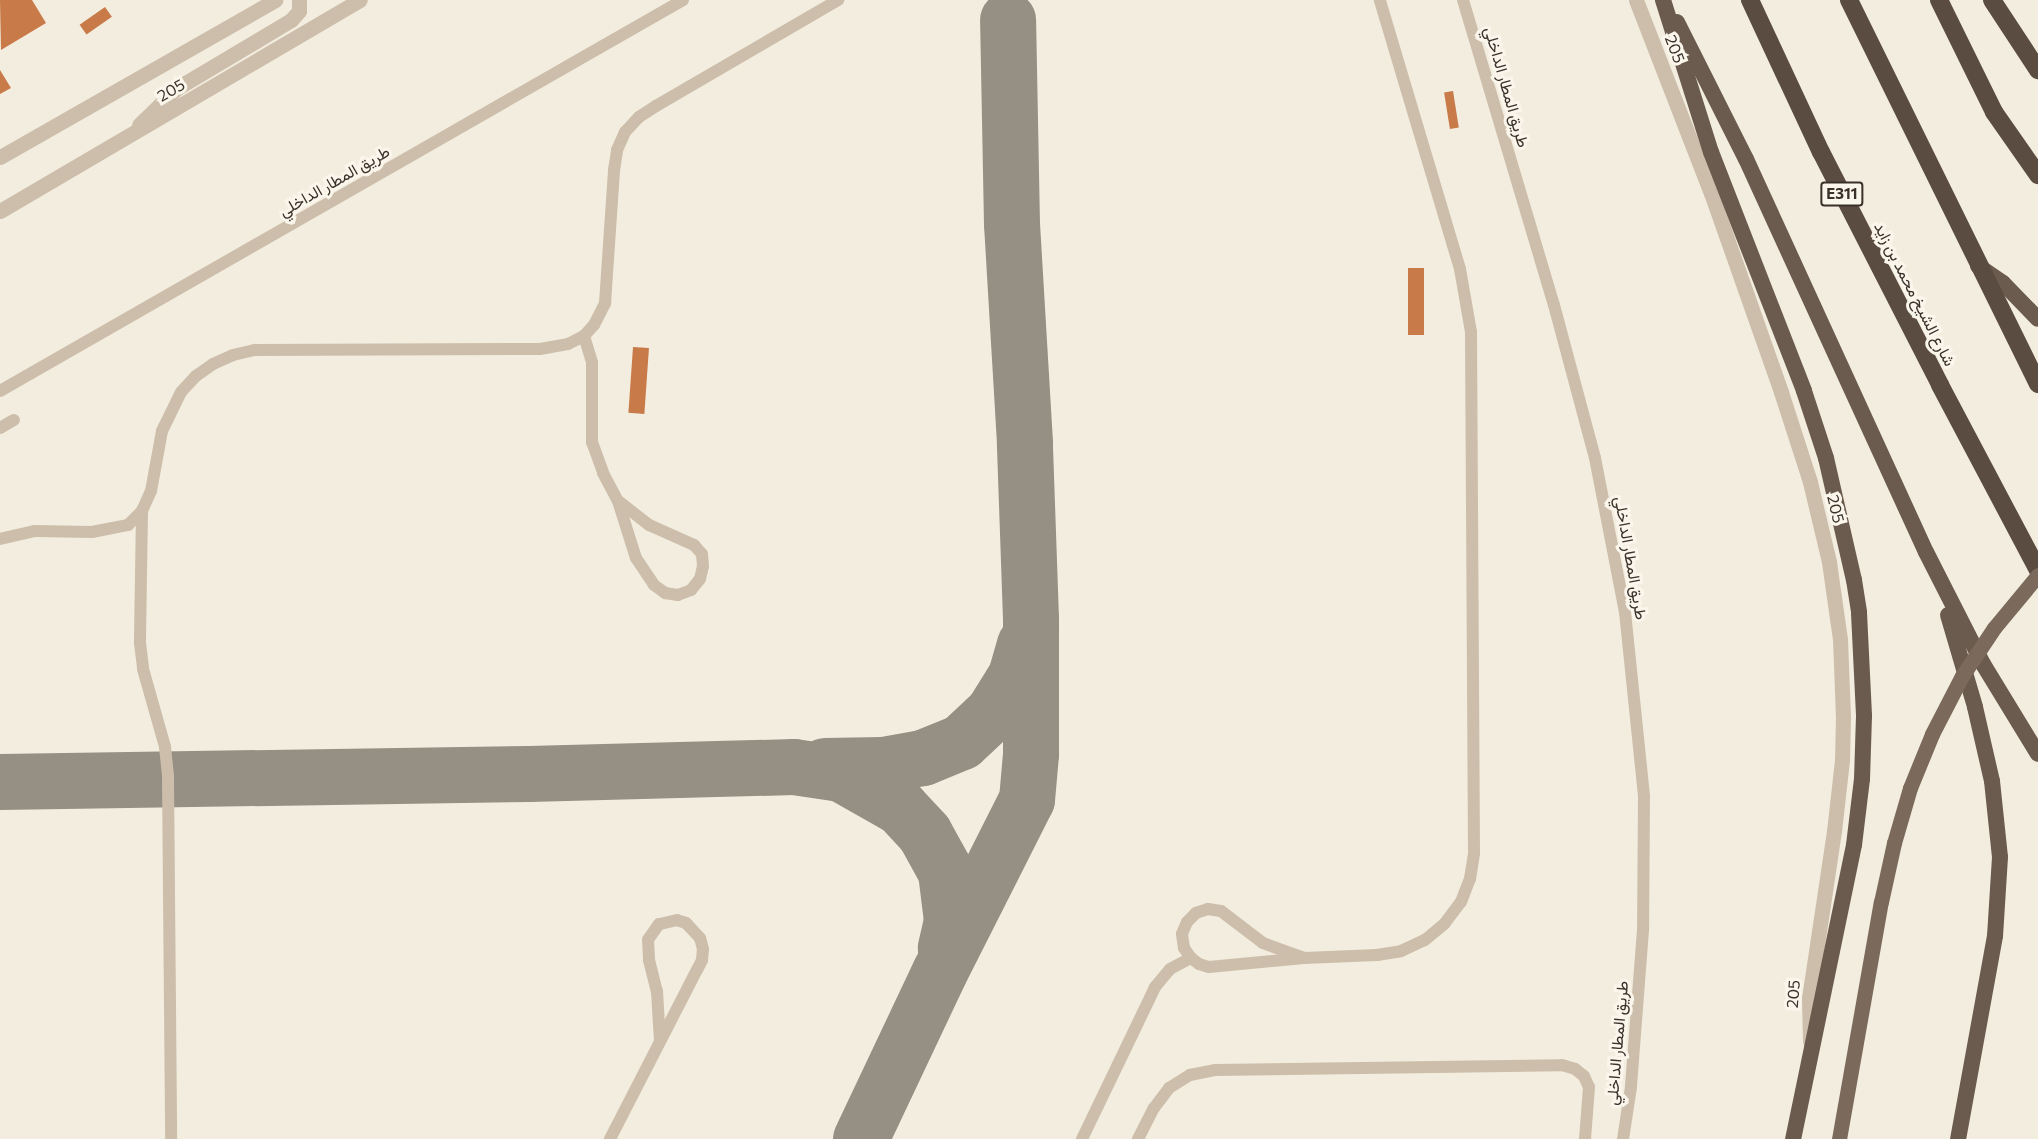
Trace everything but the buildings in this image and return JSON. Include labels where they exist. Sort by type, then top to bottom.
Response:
[{"type":"highway","points":[[1664,0],[1711,152],[1815,425],[1834,492],[1857,602],[1862,649],[1862,779],[1854,845],[1793,1139]]},
{"type":"highway","points":[[1664,0],[1746,159],[1926,552],[1983,664],[2038,754]]},
{"type":"highway","name":"شارع الشيخ محمد بن زايد","points":[[1750,0],[1821,152],[1940,386],[2038,570]]},
{"type":"highway","points":[[1849,0],[2038,384]]},
{"type":"highway","points":[[1939,0],[1994,112],[2038,175]]},
{"type":"highway","points":[[1992,0],[2038,70]]},
{"type":"highway","points":[[1978,266],[2003,283],[2038,318]]},
{"type":"highway","points":[[1926,552],[1954,632],[1975,707],[1992,781],[2000,858],[1995,936],[1958,1139]]},
{"type":"main road","points":[[1839,1139],[1883,892],[1910,788],[1932,734],[1962,676],[1994,628],[2038,575]]},
{"type":"street","points":[[247,17],[255,0]]},
{"type":"street","name":"205","points":[[0,158],[275,0]]},
{"type":"street","points":[[131,134],[152,110],[177,88],[291,20],[299,11],[298,0]]},
{"type":"street","name":"205","points":[[0,211],[360,0]]},
{"type":"street","name":"205","points":[[1636,0],[1711,193],[1781,392],[1810,482],[1829,561],[1840,639],[1843,738],[1834,831],[1809,998],[1812,1054]]},
{"type":"lane","name":"طريق المطار الداخلي","points":[[0,391],[684,0]]},
{"type":"lane","points":[[0,538],[35,531],[112,530],[128,525],[142,511],[151,491],[162,431],[181,392],[196,376],[213,364],[233,355],[255,350],[540,349],[568,344],[584,336],[594,325],[605,303],[614,170],[617,150],[626,132],[639,117],[656,106],[838,0]]},
{"type":"lane","points":[[1304,957],[1263,943],[1221,910],[1208,909],[1196,913],[1184,928],[1184,948],[1198,964],[1209,967],[1304,957],[1377,955],[1401,951],[1425,940],[1445,923],[1461,902],[1470,879],[1474,853],[1471,332],[1454,250],[1380,0]]},
{"type":"lane","name":"طريق المطار الداخلي","points":[[1463,0],[1554,305],[1592,447],[1625,612],[1644,807],[1643,930],[1631,1087],[1623,1139]]},
{"type":"lane","points":[[584,336],[592,363],[591,442],[599,465],[618,501],[636,558],[654,585],[665,593],[678,595],[691,590],[700,579],[704,566],[702,554],[694,544],[649,525],[618,501]]},
{"type":"lane","points":[[0,428],[14,420]]},
{"type":"lane","points":[[142,511],[142,661],[165,747],[168,777],[171,1139]]},
{"type":"lane","points":[[610,1139],[702,960],[703,949],[700,938],[686,923],[677,920],[659,924],[648,940],[649,960],[657,992],[660,1041]]},
{"type":"lane","points":[[1082,1139],[1155,987],[1170,969],[1191,958]]},
{"type":"lane","points":[[1138,1139],[1154,1108],[1169,1088],[1190,1075],[1215,1070],[1562,1065],[1575,1069],[1584,1076],[1590,1087],[1585,1139]]},
{"type":"taxiway","points":[[861,1139],[940,972],[1027,800],[1031,754],[1031,619],[1025,443],[1012,224],[1008,20]]},
{"type":"taxiway","points":[[825,766],[883,765],[923,758],[962,742],[993,713],[1016,676],[1025,644]]},
{"type":"taxiway","points":[[0,782],[529,774],[794,767],[841,774],[901,808],[925,834],[946,872],[952,921],[946,948]]}]
